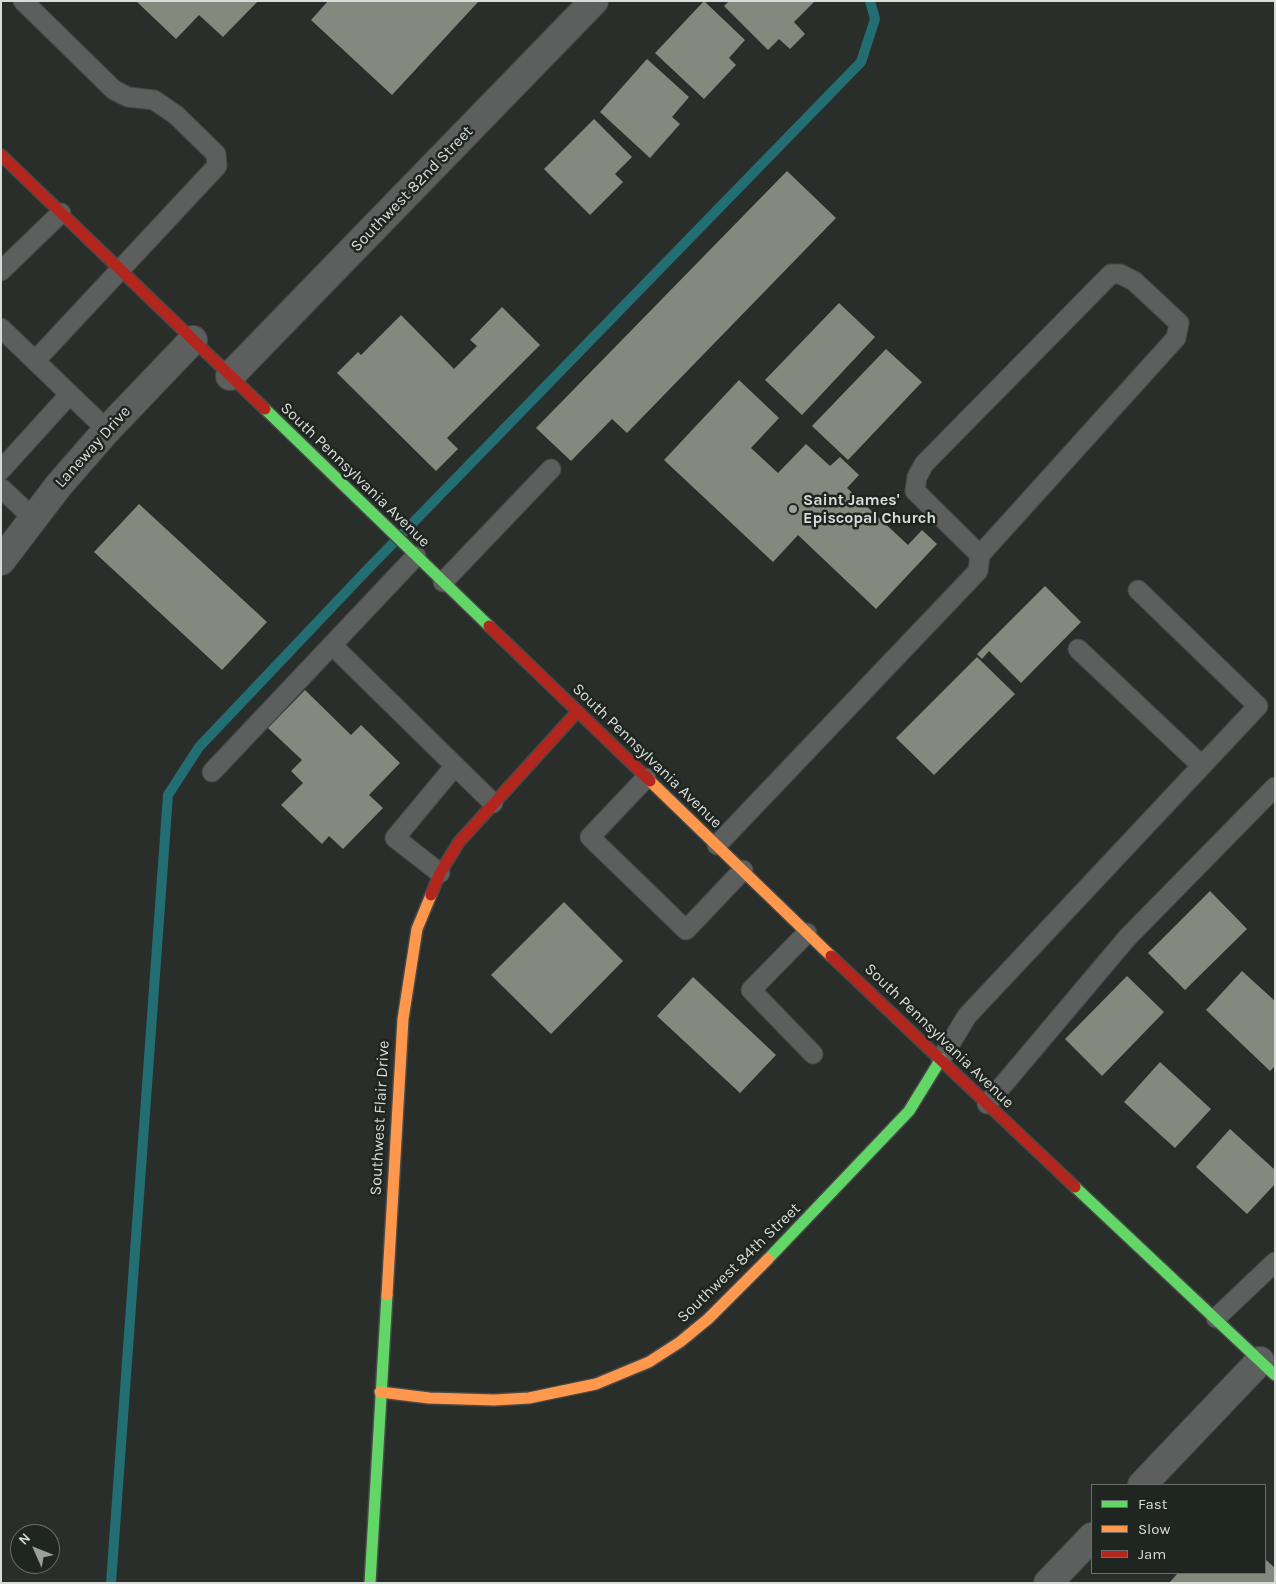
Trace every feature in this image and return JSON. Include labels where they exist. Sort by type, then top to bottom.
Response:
[{"type":"main road","name":"South Pennsylvania Avenue","points":[[1,155],[807,933],[1268,1368]]},
{"type":"main road","name":"Southwest Flair Drive","points":[[370,1583],[380,1392],[406,986],[417,929],[440,873],[459,842],[577,712]]},
{"type":"main road","name":"Southwest 84th Street","points":[[380,1392],[429,1398],[494,1400],[529,1398],[596,1384],[648,1362],[680,1342],[708,1319],[801,1226],[909,1111],[941,1059]]},
{"type":"street","name":"Southwest 82nd Street","points":[[230,376],[594,1]]},
{"type":"street","name":"Laneway Drive","points":[[1,560],[33,518],[107,430],[193,340]]},
{"type":"street","points":[[1143,1484],[1268,1368]]},
{"type":"street","points":[[1048,1583],[1091,1538]]},
{"type":"lane","points":[[23,1],[114,90],[128,97],[154,100],[176,115],[216,154],[217,166],[208,178],[35,361]]},
{"type":"lane","points":[[1,272],[61,213]]},
{"type":"lane","points":[[717,845],[978,571],[980,555],[1176,338],[1179,323],[1134,281],[1120,274],[1111,274],[924,464],[917,477],[914,491],[980,555]]},
{"type":"lane","points":[[1,328],[107,430]]},
{"type":"lane","points":[[1,470],[69,395]]},
{"type":"lane","points":[[443,582],[551,469]]},
{"type":"lane","points":[[1,488],[33,518]]},
{"type":"lane","points":[[212,772],[416,556]]},
{"type":"lane","points":[[941,1059],[967,1016],[1258,706],[1138,590]]},
{"type":"lane","points":[[332,645],[493,804]]},
{"type":"lane","points":[[1078,649],[1202,766]]},
{"type":"lane","points":[[440,873],[395,838],[454,767]]},
{"type":"lane","points":[[646,778],[590,837],[686,930],[743,870]]},
{"type":"lane","points":[[987,1104],[1127,938],[1275,787]]},
{"type":"lane","points":[[807,933],[751,990],[813,1054]]},
{"type":"lane","points":[[1216,1318],[1275,1262]]},
{"type":"building","points":[[136,1],[258,1],[223,37],[199,15],[176,39]]},
{"type":"building","points":[[328,1],[479,1],[392,95],[311,20]]},
{"type":"building","points":[[704,1],[745,40],[729,58],[736,65],[704,99],[655,53]]},
{"type":"building","points":[[729,1],[815,1],[794,22],[805,34],[790,49],[779,39],[768,50],[724,6]]},
{"type":"building","points":[[647,59],[689,97],[672,117],[680,124],[650,158],[600,112]]},
{"type":"building","points":[[594,119],[632,157],[615,174],[623,182],[590,215],[544,169]]},
{"type":"building","points":[[787,171],[836,218],[627,433],[612,419],[571,461],[536,428]]},
{"type":"building","points":[[839,303],[875,337],[802,415],[765,380]]},
{"type":"building","points":[[502,307],[540,345],[447,438],[458,449],[436,471],[337,373],[358,352],[361,355],[401,315],[454,369],[477,346],[470,340]]},
{"type":"building","points":[[886,349],[922,382],[848,460],[812,426]]},
{"type":"building","name":"Saint James' Episcopal Church","points":[[739,380],[779,418],[751,448],[778,473],[806,444],[830,466],[840,457],[859,475],[847,488],[908,545],[922,530],[937,544],[876,609],[798,535],[773,562],[664,460]]},
{"type":"building","points":[[139,504],[267,622],[222,670],[94,552]]},
{"type":"building","points":[[1045,586],[1081,622],[1021,683],[989,651],[982,659],[977,654]]},
{"type":"building","points":[[977,657],[1015,694],[934,775],[896,738]]},
{"type":"building","points":[[305,690],[351,735],[361,725],[400,763],[369,795],[383,808],[343,849],[329,836],[322,844],[281,805],[303,783],[291,771],[302,760],[268,728]]},
{"type":"building","points":[[1210,891],[1247,929],[1185,990],[1148,953]]},
{"type":"building","points":[[564,902],[623,961],[551,1034],[491,975]]},
{"type":"building","points":[[1242,971],[1275,1001],[1275,1066],[1270,1071],[1206,1010]]},
{"type":"building","points":[[1127,976],[1164,1012],[1102,1076],[1065,1039]]},
{"type":"building","points":[[693,977],[776,1055],[740,1093],[657,1016]]},
{"type":"building","points":[[1160,1062],[1211,1109],[1175,1148],[1124,1102]]},
{"type":"building","points":[[1230,1129],[1275,1170],[1275,1184],[1247,1214],[1196,1167]]},
{"type":"building","points":[[1266,1560],[1275,1568],[1275,1583],[1169,1583],[1177,1574],[1266,1574]]},
{"type":"waterway","points":[[111,1583],[168,795],[199,747],[366,571],[861,62],[875,19],[870,1]]},
{"type":"traffic: fast","points":[[265,409],[489,626]]},
{"type":"traffic: fast","points":[[768,1259],[909,1111],[941,1059]]},
{"type":"traffic: fast","points":[[1075,1187],[1275,1375]]},
{"type":"traffic: fast","points":[[370,1583],[387,1295]]},
{"type":"traffic: slow","points":[[650,781],[831,956]]},
{"type":"traffic: slow","points":[[387,1295],[403,1019],[417,929],[431,895]]},
{"type":"traffic: slow","points":[[380,1392],[429,1398],[494,1400],[529,1398],[596,1384],[649,1362],[680,1342],[708,1319],[768,1259]]},
{"type":"traffic: jam","points":[[1,155],[265,409]]},
{"type":"traffic: jam","points":[[489,626],[650,781]]},
{"type":"traffic: jam","points":[[431,895],[440,873],[459,842],[577,712]]},
{"type":"traffic: jam","points":[[831,956],[1075,1187]]},
{"type":"place","name":"Saint James' Episcopal Church","points":[[793,509]]}]
